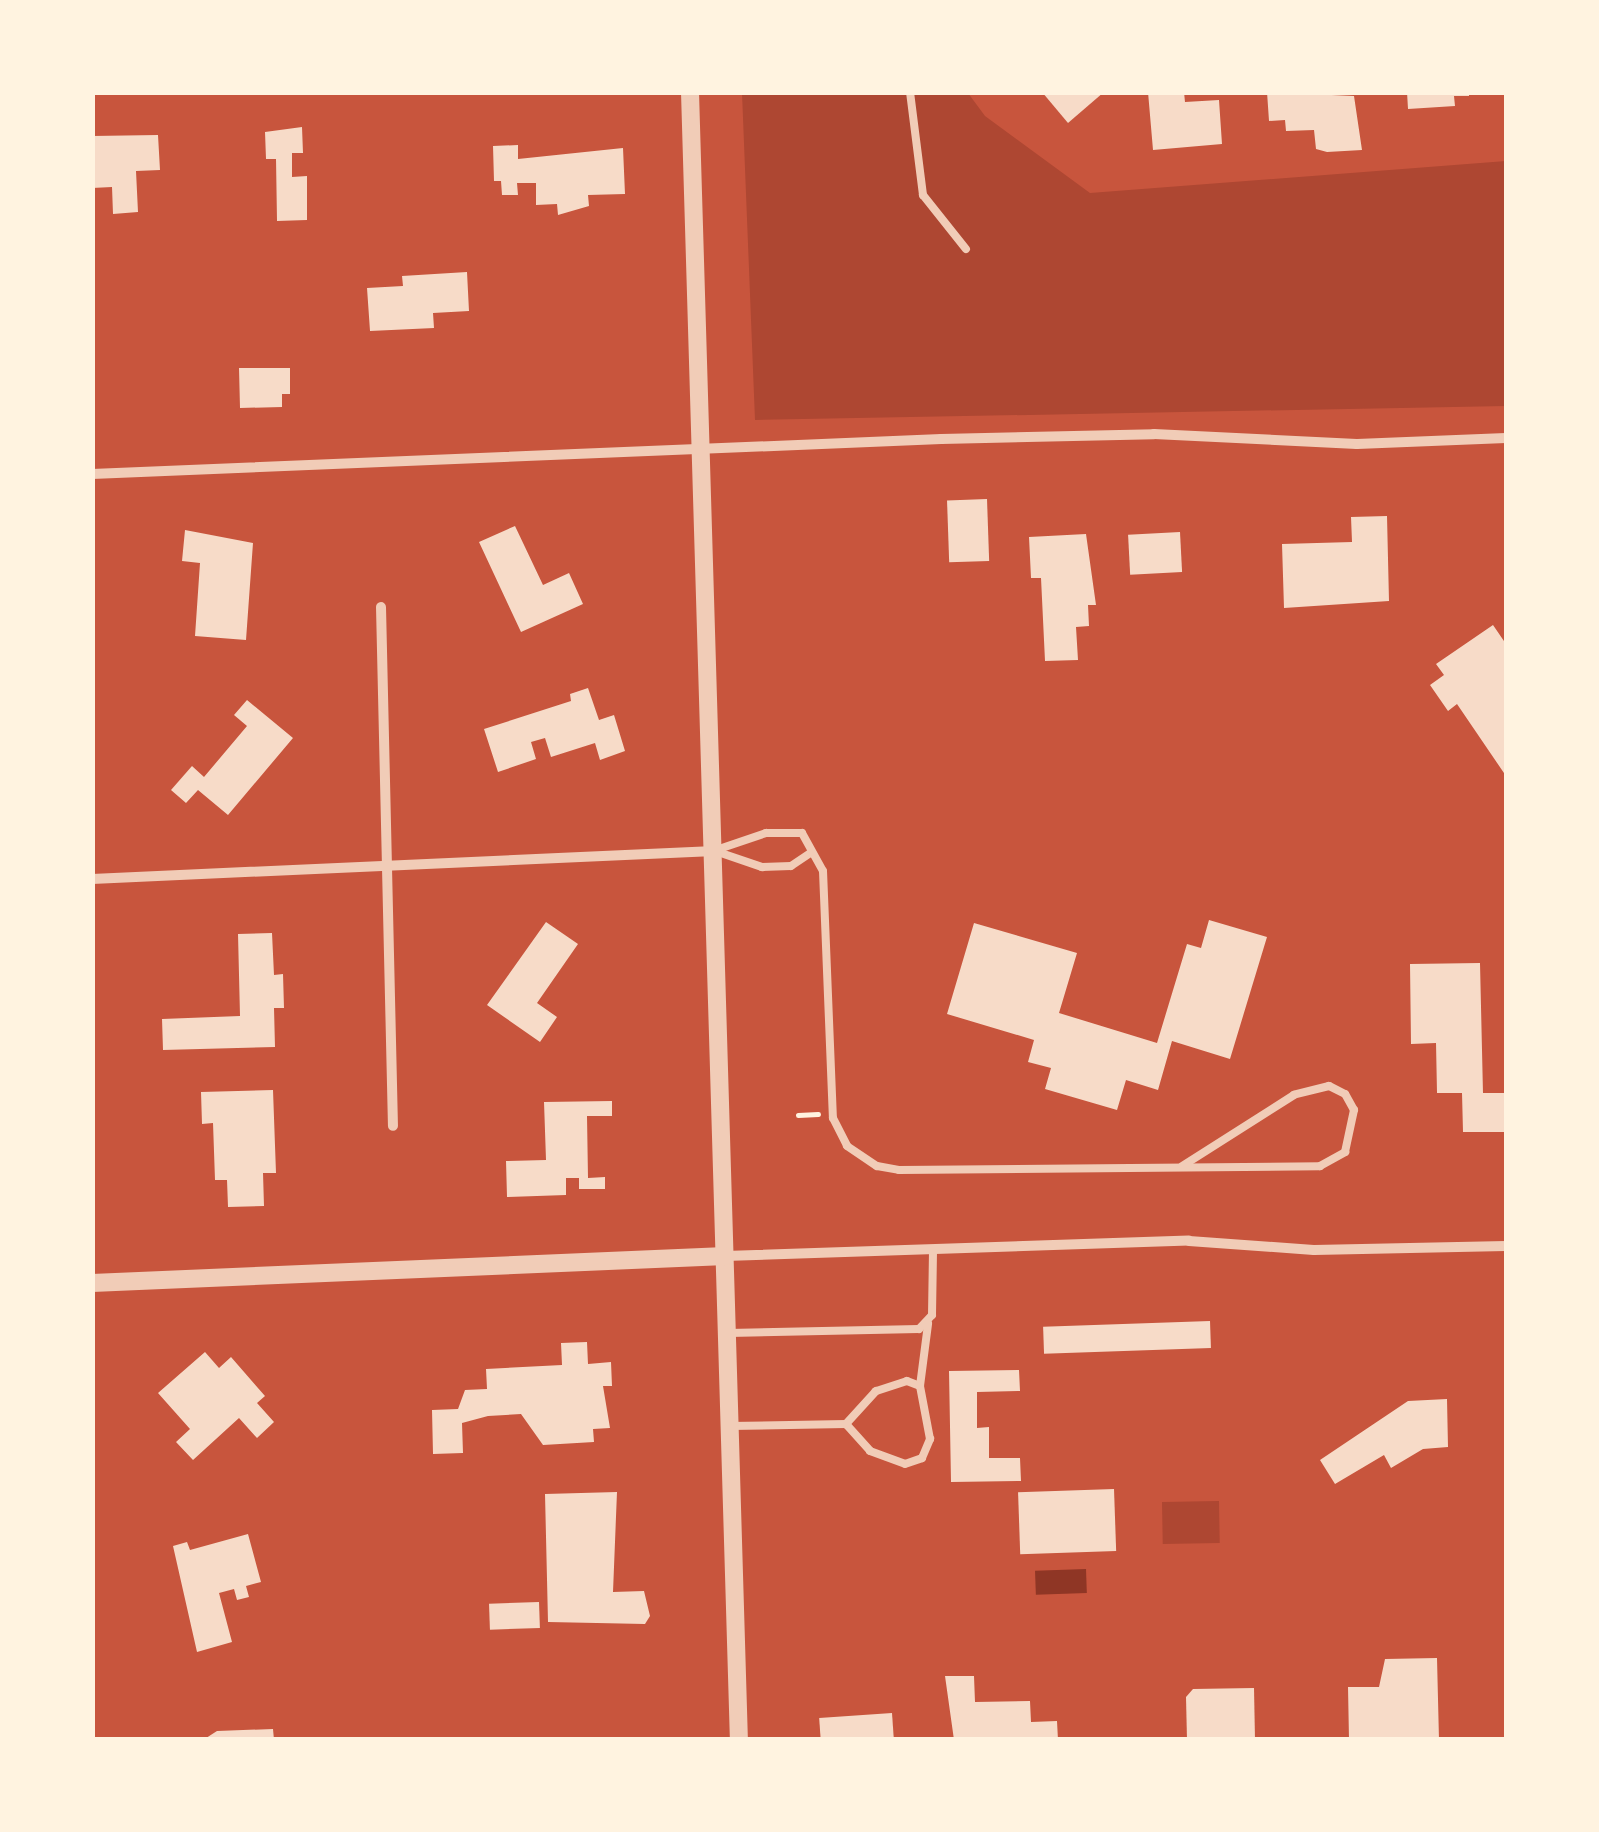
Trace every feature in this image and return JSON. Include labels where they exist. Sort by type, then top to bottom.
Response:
[{"type":"street","points":[[690,92],[738,1740]]},
{"type":"street","points":[[92,474],[700,448],[1154,434],[1357,444],[1506,438]]},
{"type":"street","points":[[381,607],[393,1126]]},
{"type":"street","points":[[92,878],[714,850]]},
{"type":"street","points":[[92,1284],[725,1256],[1188,1241],[1314,1250],[1506,1246]]},
{"type":"lane","points":[[910,92],[923,194],[966,249]]},
{"type":"lane","points":[[714,850],[789,832],[802,833],[825,882],[833,1118],[858,1156],[891,1170],[1320,1166],[1345,1152],[1354,1110],[1346,1094],[1329,1086],[1294,1095],[1182,1166]]},
{"type":"lane","points":[[714,850],[762,867],[790,866],[809,854]]},
{"type":"lane","points":[[846,1424],[880,1458],[916,1463],[930,1439],[920,1386],[930,1320],[933,1250]]},
{"type":"lane","points":[[727,1332],[919,1330],[930,1320]]},
{"type":"lane","points":[[730,1426],[846,1424],[894,1382],[920,1386]]},
{"type":"path","points":[[798,1115],[818,1114]]},
{"type":"shaded area","points":[[742,93],[968,93],[985,116],[1090,193],[1506,161],[1506,406],[755,420]]},
{"type":"shaded area","points":[[1219,1501],[1220,1543],[1163,1544],[1162,1502]]},
{"type":"shaded area","points":[[1086,1569],[1087,1593],[1036,1595],[1035,1571]]},
{"type":"building","points":[[1042,92],[1104,92],[1068,123]]},
{"type":"building","points":[[1148,92],[1184,92],[1185,102],[1219,100],[1222,144],[1153,150]]},
{"type":"building","points":[[1267,92],[1354,96],[1362,150],[1316,149],[1314,130],[1286,131],[1285,120],[1269,121]]},
{"type":"building","points":[[1407,92],[1469,92],[1469,96],[1454,96],[1455,106],[1408,109]]},
{"type":"building","points":[[302,127],[303,153],[292,153],[292,177],[307,176],[307,220],[277,221],[276,159],[266,159],[265,132]]},
{"type":"building","points":[[158,135],[160,170],[136,171],[138,212],[113,214],[112,187],[92,188],[92,136]]},
{"type":"building","points":[[518,145],[518,159],[623,148],[625,194],[588,195],[589,206],[558,215],[557,204],[536,205],[536,183],[517,183],[518,195],[502,195],[501,181],[494,181],[493,146]]},
{"type":"building","points":[[467,272],[469,311],[433,313],[434,328],[370,331],[367,288],[403,286],[402,276]]},
{"type":"building","points":[[239,368],[290,368],[290,394],[282,394],[282,407],[240,408]]},
{"type":"building","points":[[987,499],[989,561],[949,562],[947,500]]},
{"type":"building","points":[[1387,516],[1389,601],[1284,608],[1282,544],[1352,542],[1351,517]]},
{"type":"building","points":[[515,526],[543,585],[569,573],[583,604],[521,632],[479,542]]},
{"type":"building","points":[[185,530],[253,543],[246,640],[195,636],[200,563],[182,561]]},
{"type":"building","points":[[1180,532],[1182,572],[1130,575],[1128,535]]},
{"type":"building","points":[[1086,534],[1096,605],[1088,605],[1089,626],[1076,627],[1078,660],[1045,661],[1041,578],[1031,578],[1029,537]]},
{"type":"building","points":[[1493,625],[1506,644],[1506,776],[1457,704],[1448,711],[1430,685],[1444,675],[1436,664]]},
{"type":"building","points":[[588,688],[599,720],[614,715],[625,751],[600,760],[595,743],[551,757],[545,738],[531,742],[536,759],[498,772],[484,729],[571,701],[570,694]]},
{"type":"building","points":[[247,700],[293,738],[228,815],[198,790],[186,803],[171,790],[192,766],[204,777],[247,726],[234,715]]},
{"type":"building","points":[[1209,920],[1267,937],[1230,1059],[1172,1041],[1158,1090],[1126,1080],[1117,1110],[1045,1089],[1051,1068],[1028,1062],[1034,1040],[947,1014],[974,923],[1077,953],[1059,1013],[1157,1043],[1187,944],[1201,948]]},
{"type":"building","points":[[546,922],[578,944],[537,1003],[557,1017],[540,1042],[487,1005]]},
{"type":"building","points":[[272,933],[274,975],[283,974],[284,1008],[274,1008],[275,1047],[163,1050],[162,1019],[240,1016],[238,934]]},
{"type":"building","points":[[1480,963],[1483,1093],[1506,1093],[1506,1132],[1463,1132],[1462,1093],[1437,1093],[1436,1043],[1411,1044],[1410,964]]},
{"type":"building","points":[[273,1090],[276,1173],[263,1173],[264,1206],[228,1207],[227,1180],[215,1180],[213,1123],[202,1124],[201,1092]]},
{"type":"building","points":[[612,1101],[612,1116],[587,1116],[588,1178],[605,1177],[605,1189],[579,1189],[579,1178],[566,1178],[566,1195],[507,1197],[506,1161],[546,1160],[544,1102]]},
{"type":"building","points":[[1210,1321],[1211,1348],[1044,1354],[1043,1327]]},
{"type":"building","points":[[587,1342],[588,1364],[611,1362],[612,1386],[603,1386],[610,1428],[593,1429],[594,1442],[543,1445],[521,1414],[488,1416],[462,1423],[463,1453],[433,1454],[432,1410],[458,1409],[465,1390],[487,1389],[486,1369],[562,1365],[561,1343]]},
{"type":"building","points":[[205,1352],[219,1368],[231,1357],[265,1396],[257,1403],[274,1422],[257,1438],[239,1418],[193,1460],[176,1442],[190,1429],[158,1393]]},
{"type":"building","points":[[1019,1370],[1020,1391],[977,1392],[977,1428],[989,1427],[989,1458],[1020,1458],[1021,1481],[951,1482],[949,1371]]},
{"type":"building","points":[[1447,1399],[1448,1447],[1423,1449],[1391,1468],[1384,1455],[1335,1484],[1320,1460],[1408,1401]]},
{"type":"building","points":[[1114,1489],[1116,1551],[1020,1554],[1018,1492]]},
{"type":"building","points":[[617,1492],[613,1592],[644,1591],[650,1616],[645,1624],[548,1622],[545,1494]]},
{"type":"building","points":[[248,1534],[261,1582],[246,1586],[249,1597],[237,1600],[234,1589],[219,1593],[232,1642],[197,1652],[173,1546],[187,1542],[190,1550]]},
{"type":"building","points":[[539,1602],[540,1628],[490,1630],[489,1604]]},
{"type":"building","points":[[1437,1658],[1439,1740],[1349,1740],[1348,1687],[1379,1687],[1385,1659]]},
{"type":"building","points":[[945,1676],[974,1676],[975,1702],[1030,1701],[1031,1722],[1057,1721],[1058,1740],[954,1740]]},
{"type":"building","points":[[1254,1688],[1255,1740],[1187,1740],[1186,1697],[1193,1689]]},
{"type":"building","points":[[892,1713],[894,1740],[821,1740],[819,1718]]},
{"type":"building","points":[[273,1729],[274,1740],[203,1740],[217,1731]]}]
